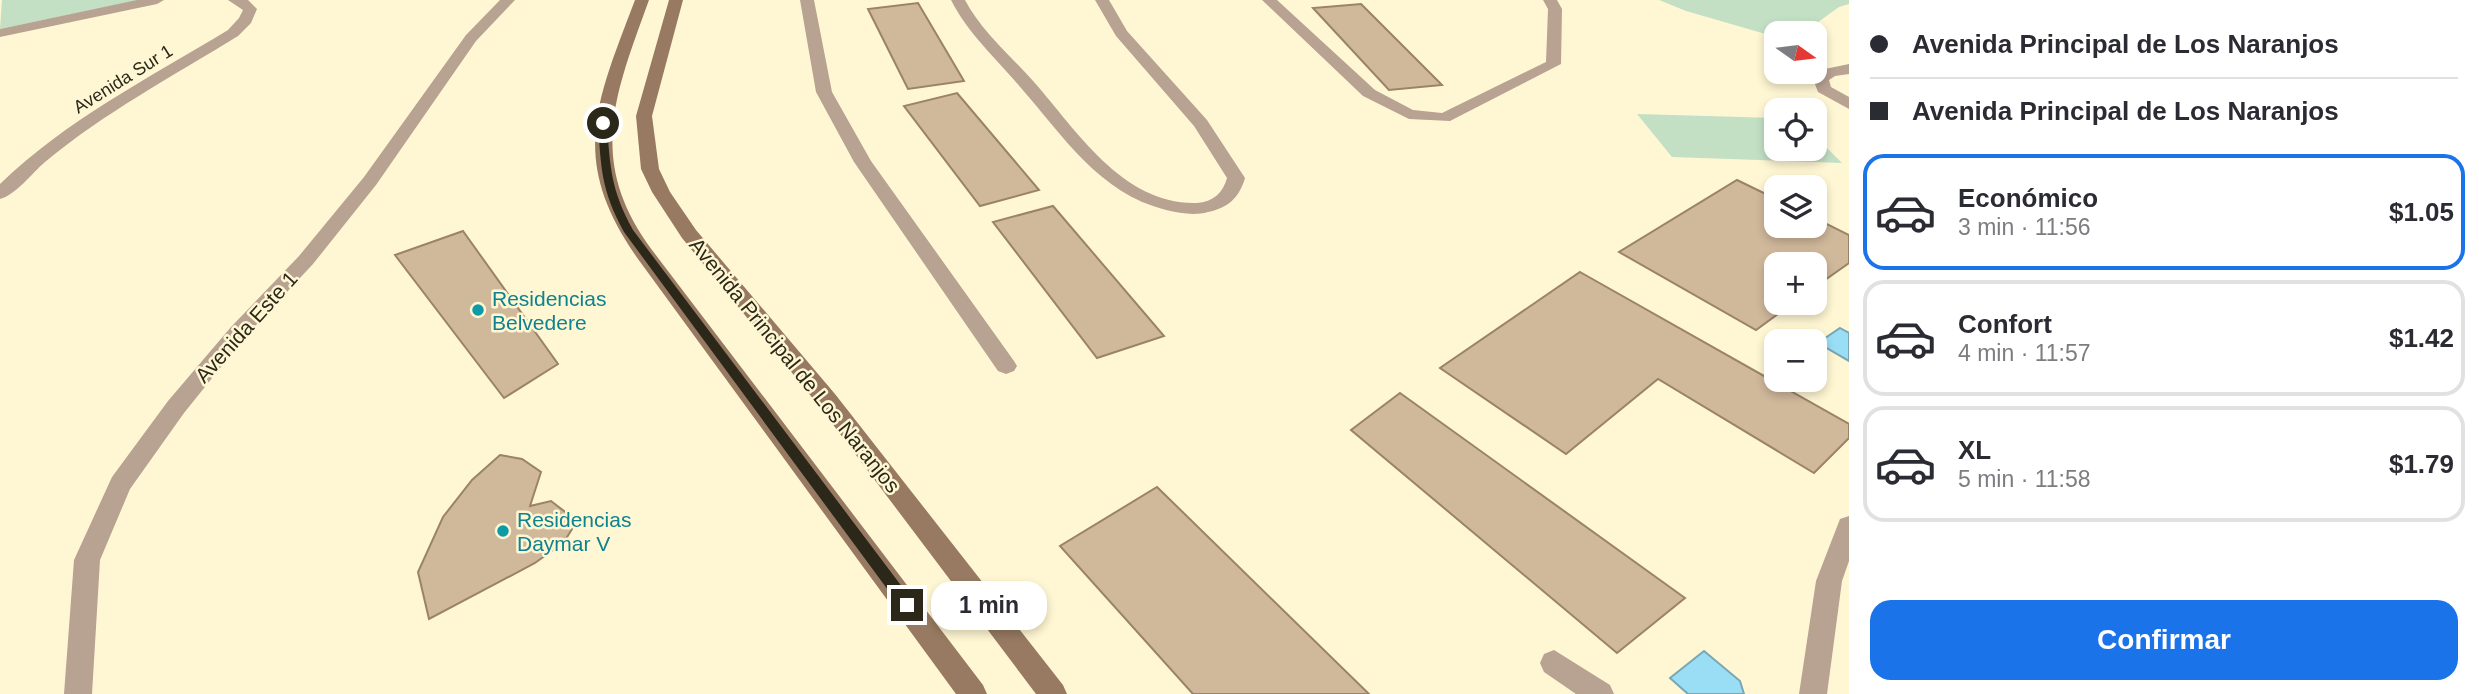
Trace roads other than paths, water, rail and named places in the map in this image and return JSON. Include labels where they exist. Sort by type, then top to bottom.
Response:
[{"type":"main road","points":[[642,0],[626,41],[603,123],[607,182],[615,206],[629,232],[665,282],[973,694]]},
{"type":"main road","name":"Avenida Principal de Los Naranjos","points":[[676,0],[644,116],[650,169],[661,192],[689,234],[827,400],[1053,694]]},
{"type":"street","points":[[0,33],[157,0]]},
{"type":"street","name":"Avenida Sur 1","points":[[0,194],[21,171],[71,134],[233,33],[246,20],[250,9],[241,1],[235,0]]},
{"type":"street","name":"Avenida Este 1","points":[[78,694],[87,560],[120,484],[176,407],[238,332],[306,260],[370,181],[464,48],[508,0]]},
{"type":"street","points":[[807,0],[824,92],[863,162],[1006,366]]},
{"type":"street","points":[[958,0],[980,36],[1015,70],[1096,162],[1122,185],[1141,196],[1168,204],[1197,208],[1216,206],[1233,192],[1236,178],[1201,123],[1121,33],[1102,0]]},
{"type":"street","points":[[1269,0],[1369,93],[1409,114],[1444,118],[1553,64],[1555,9],[1550,0]]},
{"type":"street","points":[[1849,69],[1830,72],[1821,79],[1825,89],[1849,104]]},
{"type":"street","points":[[1813,694],[1829,581],[1849,526]]},
{"type":"street","points":[[1554,663],[1600,694]]},
{"type":"water","points":[[1840,328],[1849,333],[1849,361],[1827,348],[1827,337]]},
{"type":"water","points":[[1704,651],[1740,681],[1744,694],[1688,694],[1670,678]]},
{"type":"place","name":"Residencias Belvedere","points":[[478,310]]},
{"type":"place","name":"Residencias Daymar V","points":[[503,531]]}]
